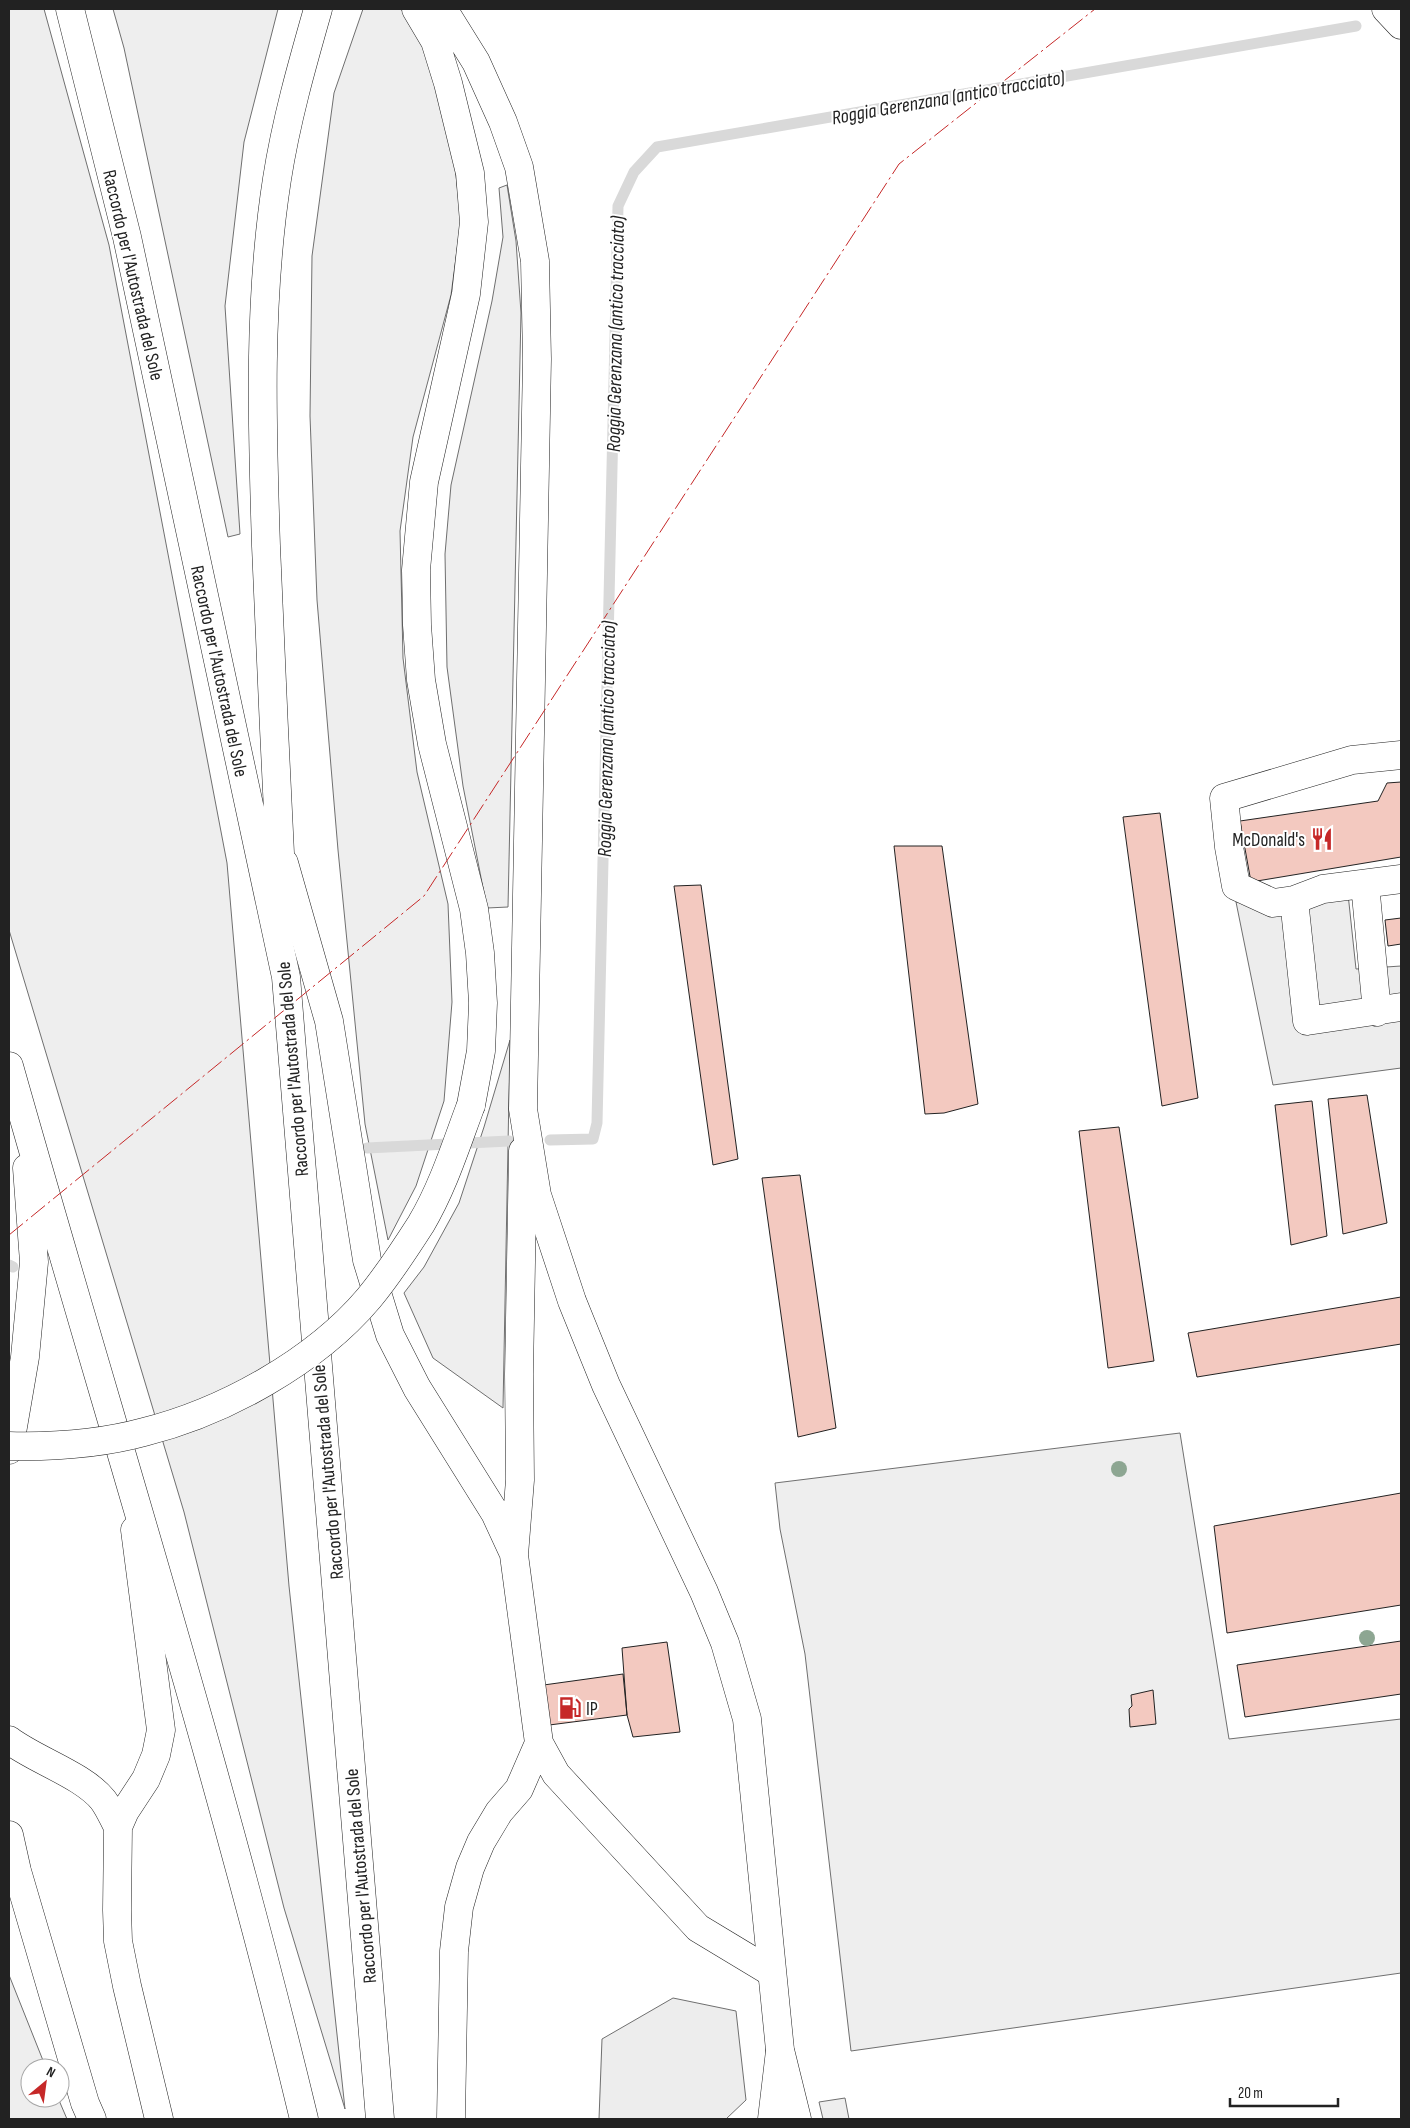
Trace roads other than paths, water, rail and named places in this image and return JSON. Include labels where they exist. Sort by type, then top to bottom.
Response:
[{"type":"main road","name":"Raccordo per l'Autostrada del Sole","points":[[70,9],[127,237],[286,977],[380,2119]]},
{"type":"main road","points":[[9,1446],[45,1447],[92,1442],[144,1432],[193,1416],[239,1395],[286,1369],[334,1332],[368,1299],[395,1262],[422,1223],[447,1172],[471,1105],[481,1051],[483,1003],[480,953],[474,909],[432,744],[422,689],[416,625],[416,570],[424,482],[466,294],[474,222],[470,173],[455,108],[435,41],[416,9]]},
{"type":"main road","points":[[443,9],[476,62],[503,122],[519,167],[535,261],[537,359],[523,1109],[520,1480],[514,1555],[540,1744],[556,1774],[698,1928],[771,1972]]},
{"type":"main road","points":[[1386,9],[1401,25]]},
{"type":"main road","points":[[286,977],[262,428],[263,346],[268,266],[277,180],[290,112],[317,10]]},
{"type":"main road","points":[[1401,755],[1352,760],[1224,798],[1229,847],[1236,886],[1272,903],[1294,900],[1322,889],[1401,879]]},
{"type":"main road","points":[[280,847],[329,1021],[367,1260],[390,1335],[417,1388],[496,1513],[514,1555]]},
{"type":"main road","points":[[1294,900],[1307,1021],[1389,1009],[1365,884]]},
{"type":"main road","points":[[9,1066],[127,1467],[226,1817],[304,2119]]},
{"type":"main road","points":[[523,1109],[537,1196],[572,1301],[606,1385],[704,1592],[728,1652],[747,1719],[780,2050],[796,2119]]},
{"type":"main road","points":[[9,1450],[25,1357],[34,1262],[22,1115]]},
{"type":"main road","points":[[127,1467],[161,1730],[156,1755],[146,1779],[125,1811],[118,1827],[116,1910],[118,1941],[159,2119]]},
{"type":"main road","points":[[9,1740],[88,1787],[102,1800],[118,1827]]},
{"type":"main road","points":[[451,2119],[454,1951],[460,1907],[470,1868],[481,1842],[499,1812],[519,1789],[540,1744]]},
{"type":"main road","points":[[9,1835],[16,1871],[85,2103],[92,2119]]},
{"type":"main road","points":[[772,2119],[780,2050]]},
{"type":"waterway","name":"Roggia Gerenzana (antico tracciato)","points":[[550,1140],[593,1139],[597,1123],[618,206],[634,172],[657,147],[1356,26]]},
{"type":"waterway","name":"Roggia Gerenzana (antico tracciato)","points":[[367,1148],[509,1141]]},
{"type":"waterway","name":"Roggia Gerenzana (antico tracciato)","points":[[9,1265],[13,1267]]},
{"type":"place","name":"McDonald's","points":[[1322,839]]},
{"type":"place","name":"IP","points":[[570,1708]]}]
